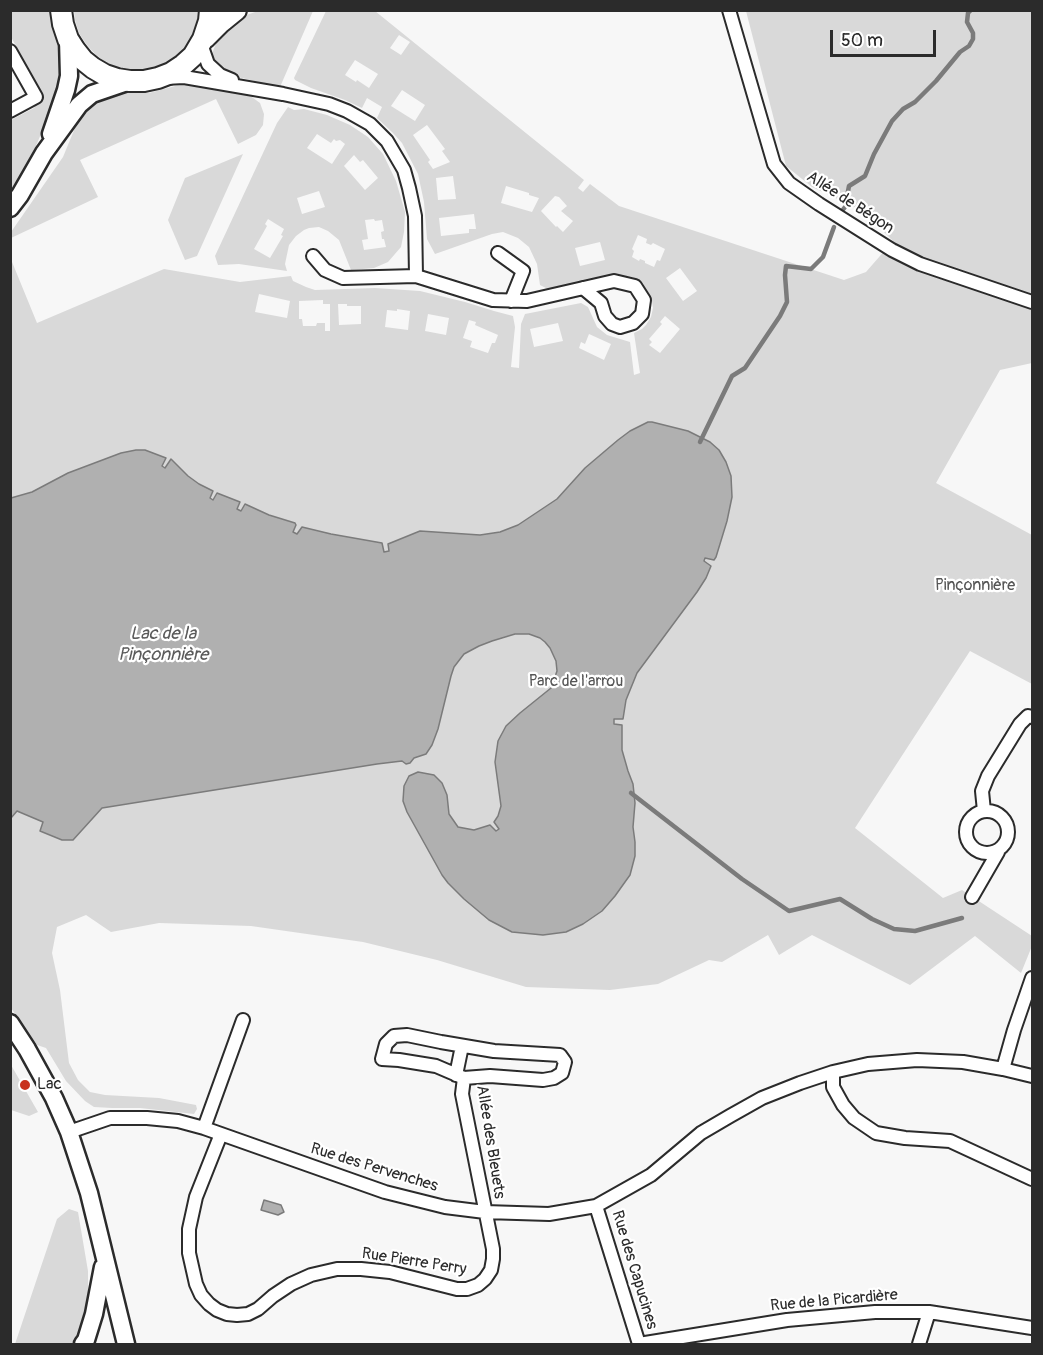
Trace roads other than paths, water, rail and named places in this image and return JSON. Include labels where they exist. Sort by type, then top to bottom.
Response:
[{"type":"main road","points":[[61,10],[68,39],[83,60],[105,75],[130,81],[158,78],[183,65],[220,23],[236,10]]},
{"type":"main road","points":[[202,42],[210,10]]},
{"type":"main road","points":[[44,153],[69,76],[68,39]]},
{"type":"main road","points":[[10,208],[44,153],[79,105],[92,94],[130,81]]},
{"type":"main road","points":[[10,1023],[54,1098],[69,1132],[89,1193],[126,1344]]},
{"type":"main road","points":[[83,1344],[94,1314],[104,1260]]},
{"type":"street","name":"Allée de Bégon","points":[[729,10],[774,164],[789,183],[819,204],[920,264],[1032,302]]},
{"type":"street","points":[[202,42],[208,64],[214,71],[253,89]]},
{"type":"street","points":[[10,51],[36,97],[10,111]]},
{"type":"street","points":[[158,78],[184,77],[328,104],[347,111],[370,124],[387,141],[404,170],[410,188],[415,216],[416,276]]},
{"type":"street","points":[[498,253],[523,271],[511,301]]},
{"type":"street","points":[[314,256],[325,270],[343,278],[416,276],[493,300],[527,301],[583,288],[614,281],[635,286],[644,300],[642,314],[633,323],[620,327],[612,324],[605,316],[601,303],[583,288]]},
{"type":"street","points":[[984,811],[982,791],[988,776],[1020,724],[1028,716],[1032,717]]},
{"type":"street","points":[[972,897],[998,852],[1008,840],[1008,825],[999,814],[984,811],[971,818],[965,832],[970,846],[983,854],[998,852]]},
{"type":"street","points":[[1003,1069],[1032,978]]},
{"type":"street","points":[[204,1128],[243,1020]]},
{"type":"street","name":"Allée des Bleuets","points":[[407,1035],[494,1051],[560,1055],[564,1062],[562,1073],[554,1078],[543,1080],[460,1076],[436,1066],[382,1059],[386,1044],[394,1036],[407,1035]]},
{"type":"street","name":"Allée des Bleuets","points":[[462,1046],[460,1076],[462,1094],[485,1212]]},
{"type":"street","name":"Rue des Pervenches","points":[[69,1132],[110,1119],[147,1118],[178,1121],[386,1192],[446,1207],[485,1212],[549,1214],[596,1206],[651,1176],[701,1133],[730,1116],[762,1098],[833,1072],[868,1064],[916,1060],[963,1062],[1032,1077]]},
{"type":"street","points":[[833,1072],[833,1087],[843,1105],[854,1118],[876,1133],[905,1138],[950,1141],[1032,1179]]},
{"type":"street","name":"Rue Pierre Perry","points":[[220,1134],[196,1197],[189,1229],[189,1253],[201,1295],[208,1304],[227,1314],[248,1314],[291,1284],[311,1275],[337,1269],[390,1272],[457,1288],[467,1289],[478,1285],[491,1270],[493,1259],[485,1212]]},
{"type":"street","name":"Rue des Capucines","points":[[596,1206],[639,1344]]},
{"type":"street","name":"Rue de la Picardière","points":[[639,1344],[787,1320],[875,1312],[929,1312],[1032,1328]]},
{"type":"street","points":[[919,1344],[929,1312]]},
{"type":"water","name":"Lac de la Pinçonnière","points":[[648,422],[688,431],[710,442],[719,450],[731,476],[732,497],[716,557],[714,560],[705,558],[704,561],[711,566],[706,578],[637,673],[626,700],[623,719],[614,719],[614,724],[622,725],[622,750],[633,784],[635,856],[630,875],[615,896],[602,911],[583,924],[566,932],[543,935],[512,932],[489,920],[464,899],[442,875],[403,801],[404,786],[409,776],[418,772],[434,775],[442,783],[447,795],[449,814],[458,827],[474,830],[490,825],[496,831],[499,829],[494,822],[501,806],[495,762],[498,741],[506,726],[551,688],[557,671],[556,661],[550,648],[540,638],[529,634],[515,634],[492,641],[464,654],[454,667],[432,745],[426,754],[414,758],[410,763],[406,764],[402,761],[377,764],[102,808],[73,840],[62,840],[40,831],[43,822],[17,811],[11,818],[11,498],[32,492],[68,473],[121,453],[145,450],[166,458],[162,466],[165,468],[171,459],[188,476],[213,491],[210,498],[213,500],[217,493],[240,502],[237,509],[241,511],[245,504],[295,523],[293,532],[297,534],[302,527],[382,543],[384,552],[389,551],[388,544],[420,531],[480,535],[500,532],[518,525],[557,499],[585,468],[618,440]]},
{"type":"water","points":[[264,1200],[281,1205],[284,1212],[278,1215],[261,1210]]},
{"type":"waterway","points":[[842,211],[845,207],[849,186],[865,176],[892,121],[903,109],[915,102],[960,52],[969,46],[973,39],[973,33],[967,22],[968,13],[971,10]]},
{"type":"waterway","points":[[700,442],[732,376],[745,368],[787,302],[786,266],[811,269],[823,257],[834,227]]},
{"type":"waterway","points":[[631,793],[742,879],[789,911],[840,899],[872,919],[894,929],[915,931],[962,918]]},
{"type":"place","name":"Lac","points":[[25,1085]]},
{"type":"park label","name":"Pinçonnière","points":[[975,586]]},
{"type":"park label","name":"Parc de l'arrou","points":[[576,682]]}]
